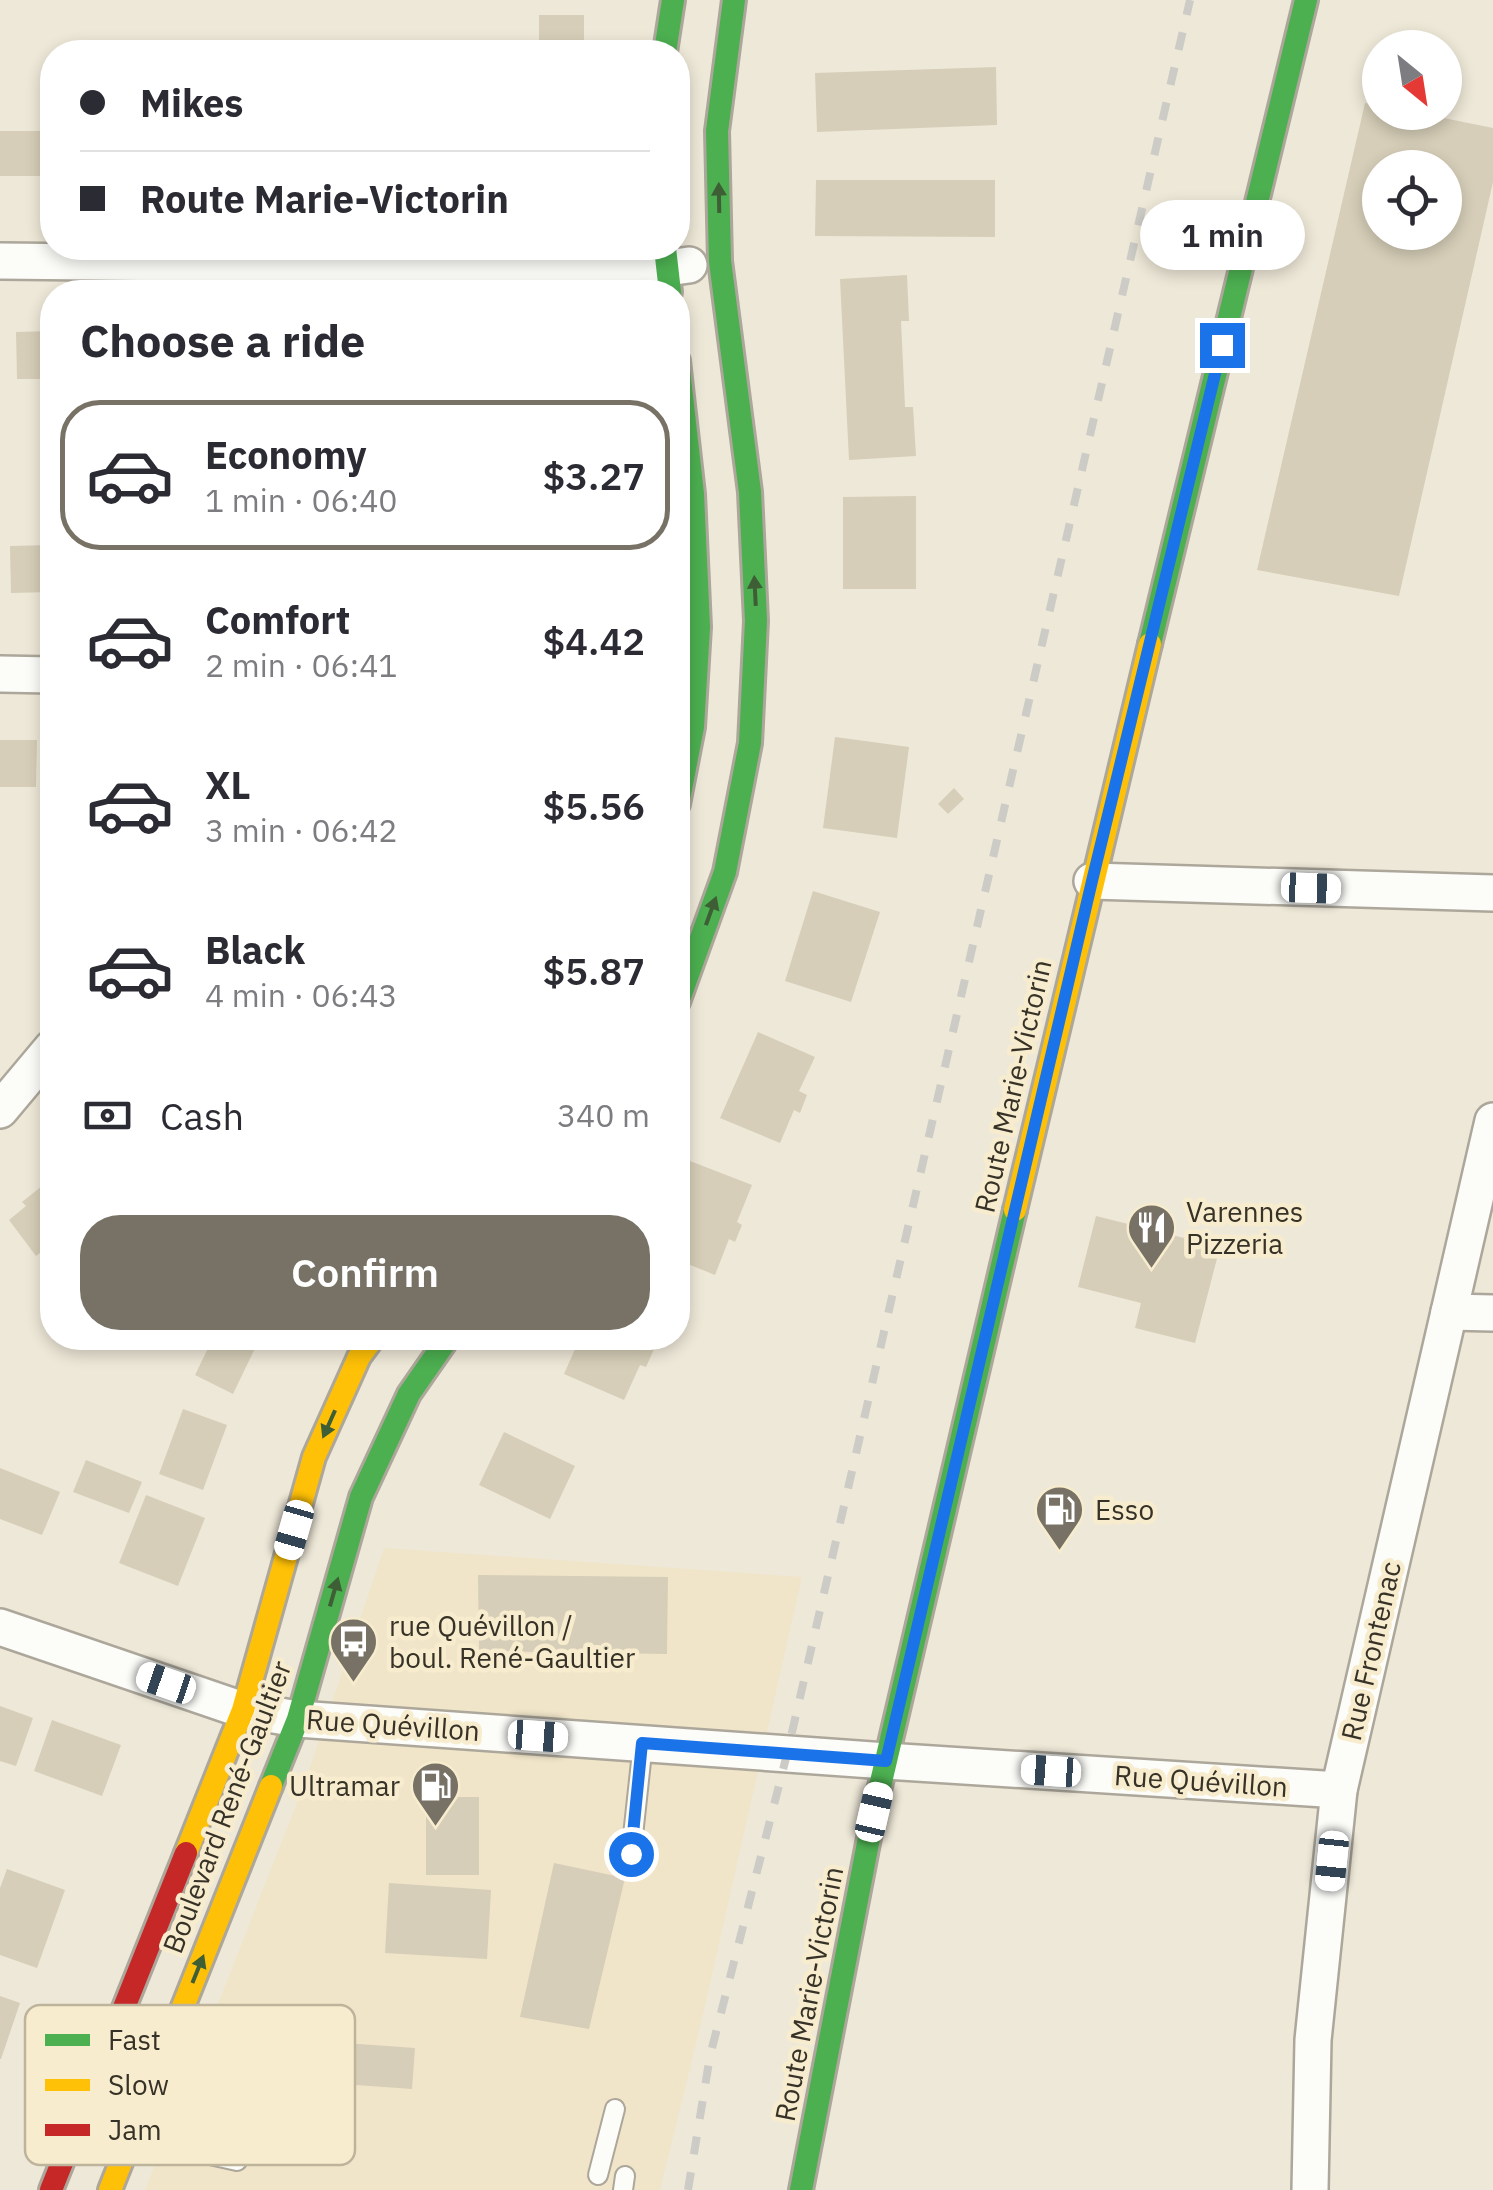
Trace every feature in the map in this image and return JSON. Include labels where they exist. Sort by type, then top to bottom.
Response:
[{"type":"street","points":[[668,40],[673,0]]},
{"type":"street","points":[[690,970],[726,872],[750,743],[756,620],[750,492],[720,262],[717,131],[734,0]]},
{"type":"street","name":"Route Marie-Victorin","points":[[801,2190],[874,1812],[1092,881],[1306,0]]},
{"type":"street","points":[[0,261],[667,269],[720,262]]},
{"type":"street","points":[[690,467],[699,627],[690,742]]},
{"type":"street","points":[[0,674],[40,675]]},
{"type":"street","points":[[1092,881],[1493,892]]},
{"type":"street","points":[[0,1110],[40,1062]]},
{"type":"street","name":"Rue Frontenac","points":[[1310,2190],[1314,2040],[1339,1790],[1493,1121]]},
{"type":"street","points":[[1449,1312],[1493,1313]]},
{"type":"street","name":"Boulevard René-Gaultier","points":[[123,2005],[243,1710],[314,1458],[364,1350]]},
{"type":"street","name":"Boulevard René-Gaultier","points":[[183,2005],[298,1719],[362,1498],[409,1394],[440,1350]]},
{"type":"street","name":"Rue Quévillon","points":[[0,1626],[243,1710],[298,1719],[1339,1790]]},
{"type":"street","name":"Boulevard René-Gaultier","points":[[50,2190],[60,2165]]},
{"type":"street","name":"Boulevard René-Gaultier","points":[[110,2190],[120,2165]]},
{"type":"lane","points":[[631,1854],[642,1743]]},
{"type":"lane","points":[[598,2174],[614,2109]]},
{"type":"shaded area","points":[[384,1548],[802,1577],[660,2190],[145,2190],[155,2165],[355,2165],[355,2005],[218,2005],[304,1785]]},
{"type":"building","points":[[539,15],[584,15],[584,40],[539,40]]},
{"type":"building","points":[[996,67],[997,125],[817,132],[815,73]]},
{"type":"building","points":[[1362,116],[1362,130],[1462,130],[1462,122],[1493,128],[1493,182],[1399,596],[1257,570]]},
{"type":"building","points":[[0,131],[40,131],[40,176],[0,176]]},
{"type":"building","points":[[816,180],[995,180],[995,237],[815,236]]},
{"type":"building","points":[[907,275],[909,321],[901,321],[905,407],[913,407],[916,456],[849,460],[840,279]]},
{"type":"building","points":[[40,331],[40,379],[17,379],[16,332]]},
{"type":"building","points":[[916,496],[916,589],[843,589],[843,497]]},
{"type":"building","points":[[40,545],[40,592],[11,593],[10,546]]},
{"type":"building","points":[[835,737],[909,747],[897,838],[823,828]]},
{"type":"building","points":[[0,740],[37,740],[36,787],[0,787]]},
{"type":"building","points":[[954,788],[964,799],[948,814],[938,804]]},
{"type":"building","points":[[813,891],[880,912],[851,1002],[785,981]]},
{"type":"building","points":[[758,1032],[815,1057],[799,1091],[807,1095],[800,1113],[794,1110],[780,1143],[720,1118]]},
{"type":"building","points":[[690,1161],[752,1185],[737,1222],[742,1225],[735,1242],[729,1239],[715,1275],[690,1265]]},
{"type":"building","points":[[40,1188],[40,1253],[36,1256],[9,1220],[26,1206],[22,1202]]},
{"type":"building","points":[[1096,1216],[1220,1247],[1195,1343],[1135,1328],[1141,1303],[1078,1287]]},
{"type":"building","points":[[207,1350],[254,1350],[233,1394],[195,1375]]},
{"type":"building","points":[[575,1350],[654,1350],[646,1367],[640,1365],[624,1400],[564,1374]]},
{"type":"building","points":[[183,1409],[227,1425],[203,1490],[159,1474]]},
{"type":"building","points":[[504,1432],[575,1466],[550,1519],[479,1485]]},
{"type":"building","points":[[86,1460],[142,1482],[129,1513],[73,1492]]},
{"type":"building","points":[[0,1468],[60,1492],[42,1535],[0,1519]]},
{"type":"building","points":[[146,1495],[205,1518],[178,1586],[119,1563]]},
{"type":"building","points":[[478,1575],[668,1577],[667,1654],[479,1651]]},
{"type":"building","points":[[0,1706],[33,1718],[16,1766],[0,1761]]},
{"type":"building","points":[[52,1720],[121,1745],[102,1796],[34,1771]]},
{"type":"building","points":[[426,1797],[479,1797],[479,1875],[426,1875]]},
{"type":"building","points":[[554,1863],[625,1878],[589,2029],[520,2017]]},
{"type":"building","points":[[7,1869],[65,1890],[37,1968],[0,1955],[0,1888]]},
{"type":"building","points":[[389,1883],[491,1890],[487,1959],[385,1953]]},
{"type":"building","points":[[0,1996],[20,2003],[1,2059],[0,2059]]},
{"type":"building","points":[[355,2044],[415,2048],[412,2089],[355,2085]]},
{"type":"railway","points":[[688,2190],[710,2056],[787,1754],[1190,0]]},
{"type":"traffic: fast","points":[[667,40],[673,0]]},
{"type":"traffic: fast","points":[[690,969],[725,872],[750,743],[756,621],[750,492],[720,261],[717,131],[734,0]]},
{"type":"traffic: fast","points":[[1150,644],[1306,0]]},
{"type":"traffic: fast","points":[[666,260],[669,280]]},
{"type":"traffic: fast","points":[[690,467],[699,627],[690,742]]},
{"type":"traffic: fast","points":[[801,2190],[874,1812],[1015,1210]]},
{"type":"traffic: fast","points":[[271,1786],[298,1719],[361,1497],[409,1394],[440,1350]]},
{"type":"traffic: slow","points":[[1015,1210],[1150,644]]},
{"type":"traffic: slow","points":[[186,1853],[243,1710],[314,1457],[364,1350]]},
{"type":"traffic: slow","points":[[184,2005],[271,1786]]},
{"type":"traffic: slow","points":[[110,2190],[120,2165]]},
{"type":"traffic: jam","points":[[125,2005],[186,1853]]},
{"type":"traffic: jam","points":[[51,2190],[61,2165]]},
{"type":"place","name":"Varennes Pizzeria","points":[[1151,1270]]},
{"type":"place","name":"Esso","points":[[1060,1552]]},
{"type":"place","name":"rue Quévillon / boul. René-Gaultier","points":[[354,1684]]},
{"type":"place","name":"Ultramar","points":[[435,1828]]},
{"type":"route","points":[[631,1854],[642,1743],[886,1761],[1222,345]]}]
